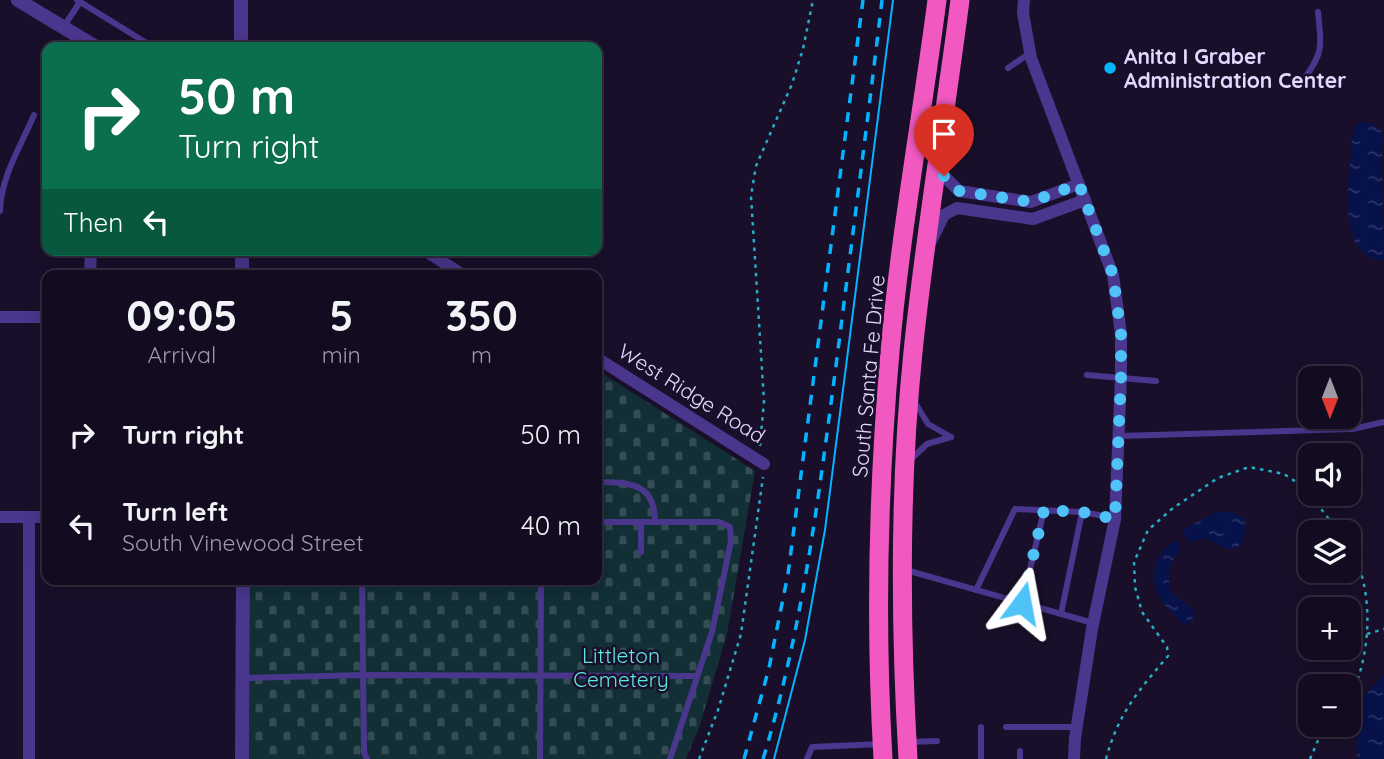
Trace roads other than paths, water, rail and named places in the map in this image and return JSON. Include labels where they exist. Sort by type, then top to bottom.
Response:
[{"type":"highway","name":"South Santa Fe Drive","points":[[882,751],[877,639],[878,535],[890,352],[937,0]]},
{"type":"highway","name":"South Santa Fe Drive","points":[[907,751],[902,569],[909,394],[924,254],[960,0]]},
{"type":"street","points":[[18,0],[88,42]]},
{"type":"street","points":[[241,0],[241,42]]},
{"type":"street","points":[[1024,0],[1023,13],[1030,52],[1042,92],[1113,275],[1121,334],[1115,519],[1093,623],[1074,759]]},
{"type":"street","points":[[938,155],[944,176],[959,191],[1031,202],[1079,184]]},
{"type":"street","points":[[924,254],[944,215],[957,208],[1033,219],[1085,200]]},
{"type":"street","points":[[433,256],[455,270]]},
{"type":"street","points":[[0,317],[42,317]]},
{"type":"street","name":"West Ridge Road","points":[[602,361],[764,464]]},
{"type":"street","points":[[0,517],[42,517]]},
{"type":"street","points":[[29,517],[29,759]]},
{"type":"street","points":[[242,759],[243,585]]},
{"type":"lane","points":[[63,27],[79,1],[145,42]]},
{"type":"lane","points":[[1301,85],[1322,47],[1318,12]]},
{"type":"lane","points":[[1008,68],[1030,52]]},
{"type":"lane","points":[[0,211],[0,197],[6,176],[34,115]]},
{"type":"lane","points":[[1087,375],[1156,381]]},
{"type":"lane","points":[[905,465],[927,443],[951,437],[928,425],[909,394]]},
{"type":"lane","points":[[1119,436],[1353,429],[1384,422]]},
{"type":"lane","points":[[602,482],[626,483],[641,488],[655,507],[654,522]]},
{"type":"lane","points":[[976,590],[1015,509],[1082,512],[1115,519]]},
{"type":"lane","points":[[1022,603],[1044,510]]},
{"type":"lane","points":[[1062,614],[1082,512]]},
{"type":"lane","points":[[602,522],[719,522],[730,527],[731,541],[712,632],[670,759]]},
{"type":"lane","points":[[641,522],[641,552]]},
{"type":"lane","points":[[902,569],[1093,623]]},
{"type":"lane","points":[[362,585],[364,752],[367,759]]},
{"type":"lane","points":[[540,759],[541,585]]},
{"type":"lane","points":[[243,678],[363,675],[697,676]]},
{"type":"lane","points":[[981,727],[981,759]]},
{"type":"lane","points":[[1006,727],[1077,727]]},
{"type":"lane","points":[[907,751],[937,741]]},
{"type":"lane","points":[[807,759],[812,747],[882,751]]},
{"type":"water","points":[[1359,122],[1372,123],[1383,132],[1384,260],[1370,257],[1360,249],[1349,222],[1348,191],[1352,142]]},
{"type":"water","points":[[1216,512],[1230,512],[1243,517],[1245,533],[1238,547],[1228,549],[1206,538],[1189,542],[1182,530]]},
{"type":"water","points":[[1176,541],[1180,546],[1170,567],[1169,582],[1171,593],[1194,613],[1192,621],[1185,626],[1161,600],[1154,575],[1158,559]]},
{"type":"water","points":[[1384,675],[1384,759],[1357,759],[1356,737],[1361,737],[1362,697]]},
{"type":"tram line","points":[[774,759],[805,640],[825,530],[893,0]]},
{"type":"railway","points":[[744,759],[769,668],[788,574],[863,0]]},
{"type":"railway","points":[[763,759],[789,660],[816,510],[882,0]]},
{"type":"place","name":"Anita I Graber Administration Center","points":[[1110,68]]},
{"type":"park label","name":"Littleton Cemetery","points":[[621,667]]}]
